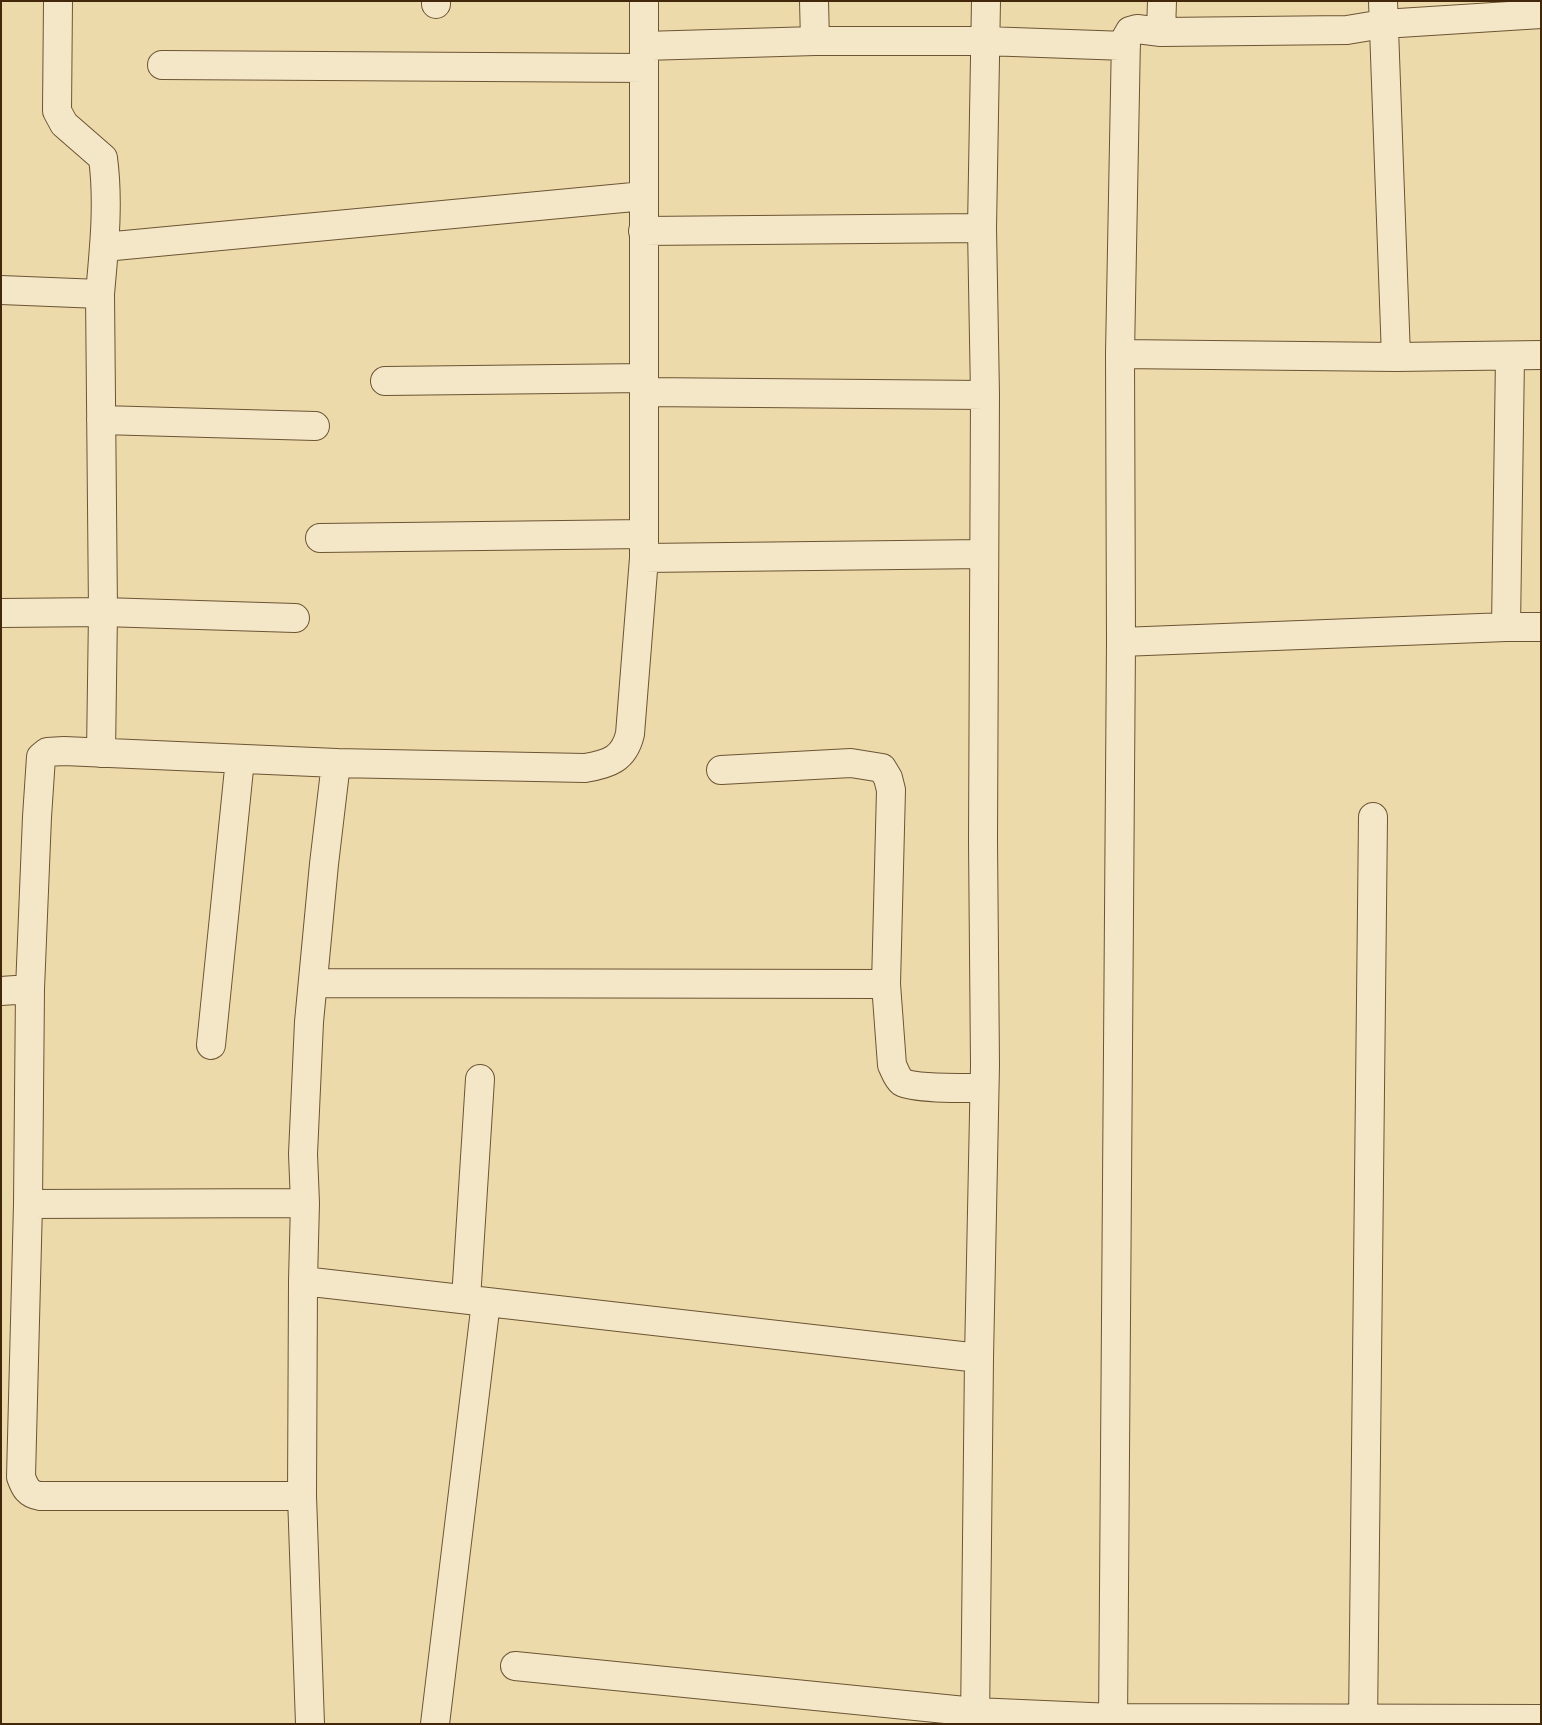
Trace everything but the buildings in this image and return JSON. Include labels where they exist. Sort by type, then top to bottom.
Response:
[{"type":"street","points":[[58,1],[57,111],[64,124],[103,158],[105,176],[104,247],[100,294],[103,612],[101,753]]},
{"type":"street","points":[[302,1496],[40,1496],[26,1490],[21,1477],[28,1204],[30,989],[41,757],[47,752],[64,751],[336,763],[585,768],[603,765],[626,748],[630,734],[644,546],[644,1]]},
{"type":"street","points":[[814,1],[815,42]]},
{"type":"street","points":[[975,1718],[979,1358],[985,1065],[983,840],[985,395],[982,228],[986,1]]},
{"type":"street","points":[[1161,32],[1162,1]]},
{"type":"street","points":[[1113,1721],[1121,642],[1120,354],[1126,38],[1130,31],[1137,29],[1161,32],[1347,30],[1383,13],[1503,10],[1541,14]]},
{"type":"street","points":[[1383,13],[1396,357]]},
{"type":"street","points":[[162,65],[644,57],[815,42],[985,41],[1126,46]]},
{"type":"street","points":[[104,247],[644,196]]},
{"type":"street","points":[[643,231],[982,228]]},
{"type":"street","points":[[1,290],[100,294]]},
{"type":"street","points":[[1120,354],[1396,357],[1510,357],[1541,355]]},
{"type":"street","points":[[1506,627],[1510,357]]},
{"type":"street","points":[[385,381],[644,385],[985,395]]},
{"type":"street","points":[[101,420],[315,426]]},
{"type":"street","points":[[320,538],[984,554]]},
{"type":"street","points":[[1,613],[103,612],[295,618]]},
{"type":"street","points":[[1121,642],[1541,627]]},
{"type":"street","points":[[211,1045],[240,758]]},
{"type":"street","points":[[310,1724],[302,1496],[304,1154],[309,1022],[336,763]]},
{"type":"street","points":[[721,770],[852,763],[882,768],[888,778],[891,790],[886,984],[892,1065],[903,1082],[915,1086],[984,1088]]},
{"type":"street","points":[[1363,1721],[1373,817]]},
{"type":"street","points":[[313,983],[886,984]]},
{"type":"street","points":[[1,991],[30,989]]},
{"type":"street","points":[[435,1724],[476,1300],[480,1079]]},
{"type":"street","points":[[28,1204],[305,1203]]},
{"type":"street","points":[[303,1282],[979,1358]]},
{"type":"street","points":[[515,1666],[975,1718],[1113,1721],[1541,1719]]}]
